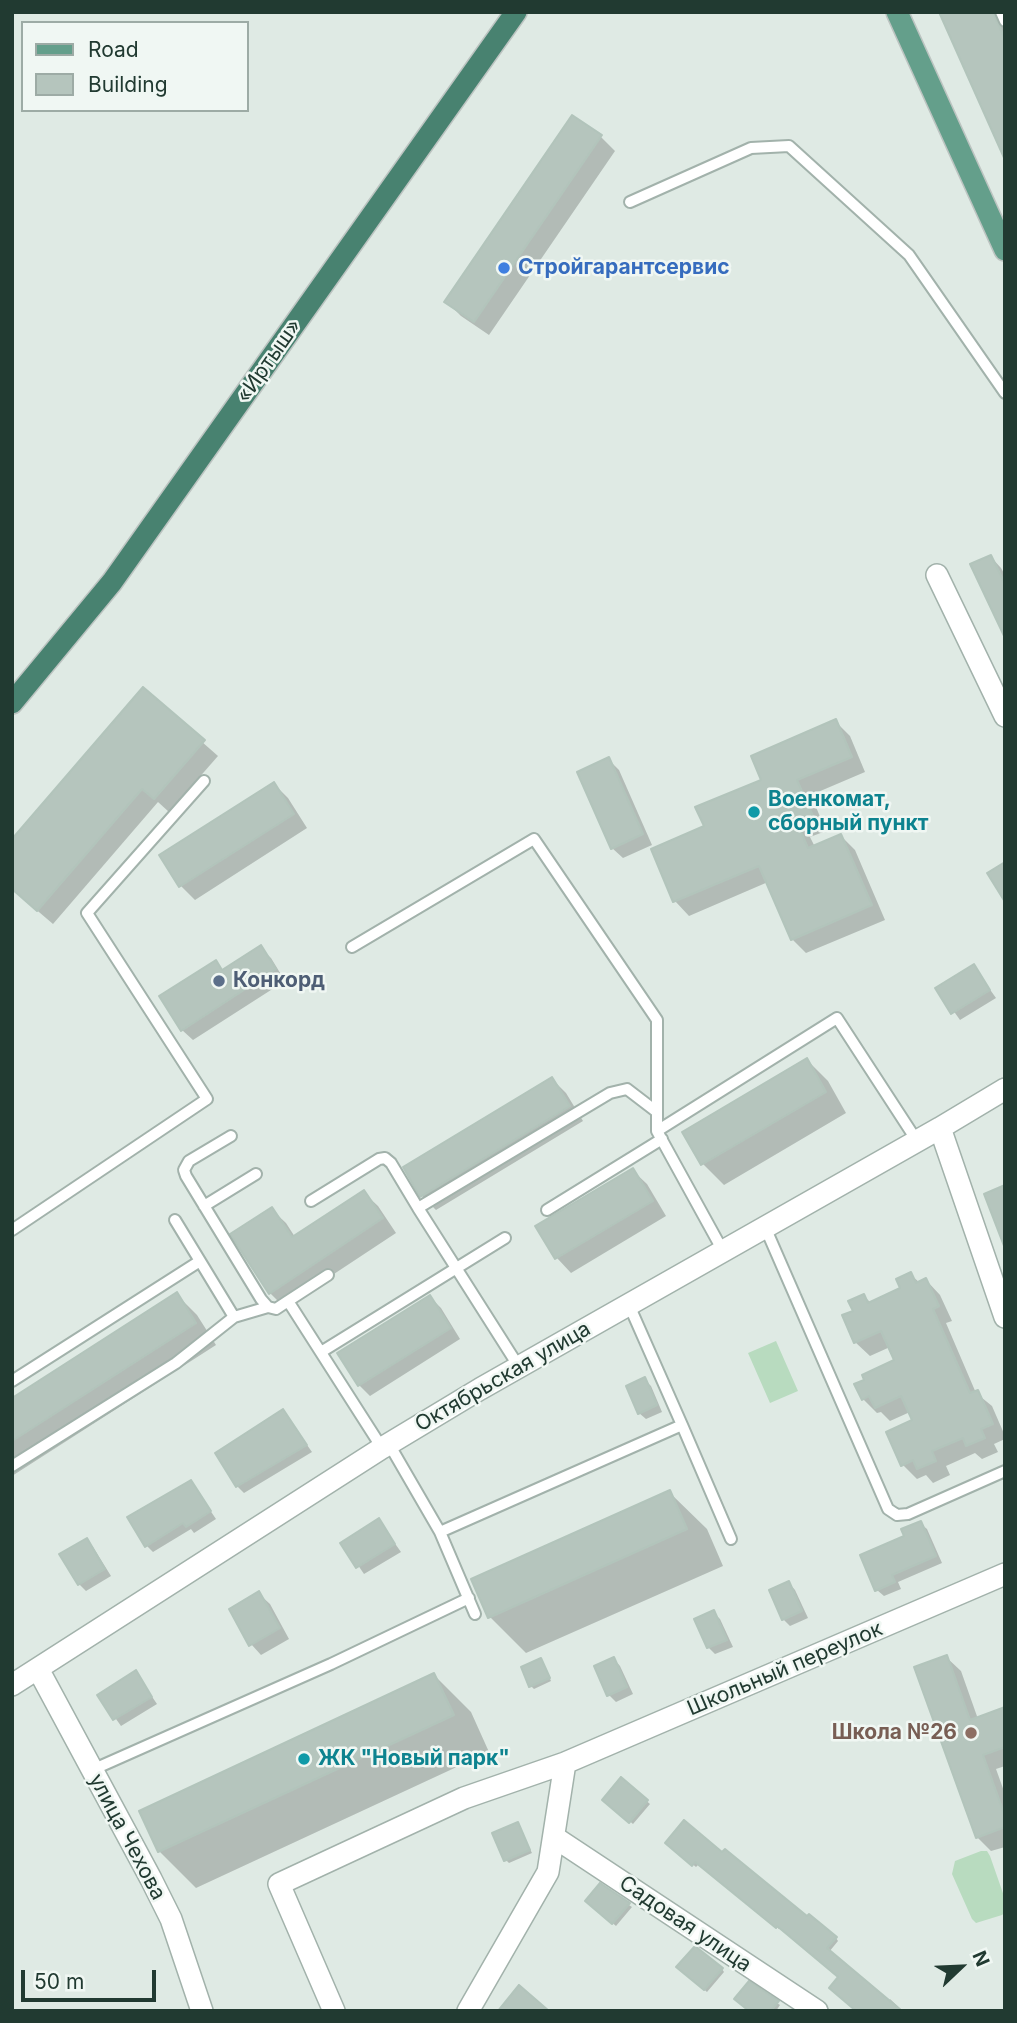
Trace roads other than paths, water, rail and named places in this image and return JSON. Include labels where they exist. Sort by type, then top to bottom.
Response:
[{"type":"highway","name":"«Иртыш»","points":[[12,703],[112,582],[516,12]]},
{"type":"main road","points":[[897,12],[1005,250]]},
{"type":"street","points":[[937,575],[1005,716]]},
{"type":"street","name":"Октябрьская улица","points":[[12,1685],[386,1446],[1005,1089]]},
{"type":"street","points":[[940,1128],[1005,1317]]},
{"type":"street","name":"Школьный переулок","points":[[334,2011],[279,1884],[464,1798],[565,1763],[1005,1574]]},
{"type":"street","name":"улица Чехова","points":[[37,1669],[171,1919],[202,2011]]},
{"type":"street","points":[[468,2011],[548,1872],[565,1763]]},
{"type":"street","name":"Садовая улица","points":[[554,1837],[817,2011]]},
{"type":"lane","points":[[1001,12],[1005,22]]},
{"type":"lane","points":[[630,202],[751,148],[789,146],[909,255],[1005,393]]},
{"type":"lane","points":[[12,1230],[207,1099],[87,913],[204,781]]},
{"type":"lane","points":[[352,947],[534,839],[657,1020],[659,1135],[723,1251]]},
{"type":"lane","points":[[547,1210],[836,1018],[917,1141]]},
{"type":"lane","points":[[418,1208],[610,1093],[627,1089],[657,1112]]},
{"type":"lane","points":[[232,1136],[189,1161],[184,1170],[268,1307]]},
{"type":"lane","points":[[311,1202],[379,1159],[384,1158],[391,1163],[519,1367]]},
{"type":"lane","points":[[204,1206],[256,1174]]},
{"type":"lane","points":[[175,1220],[234,1317]]},
{"type":"lane","points":[[765,1227],[888,1509],[897,1515],[908,1514],[1005,1471]]},
{"type":"lane","points":[[321,1352],[505,1238]]},
{"type":"lane","points":[[12,1381],[200,1261]]},
{"type":"lane","points":[[12,1466],[176,1363],[234,1317],[268,1307],[276,1309],[328,1275]]},
{"type":"lane","points":[[288,1301],[386,1446],[440,1532],[475,1614]]},
{"type":"lane","points":[[629,1305],[731,1539]]},
{"type":"lane","points":[[440,1532],[682,1425]]},
{"type":"lane","points":[[92,1770],[331,1664],[469,1598]]},
{"type":"place","name":"Стройгарантсервис","points":[[504,268]]},
{"type":"place","name":"Военкомат, сборный пункт","points":[[754,812]]},
{"type":"place","name":"Конкорд","points":[[219,981]]},
{"type":"place","name":"Школа №26","points":[[971,1733]]},
{"type":"place","name":"ЖК \"Новый парк\"","points":[[304,1759]]}]
